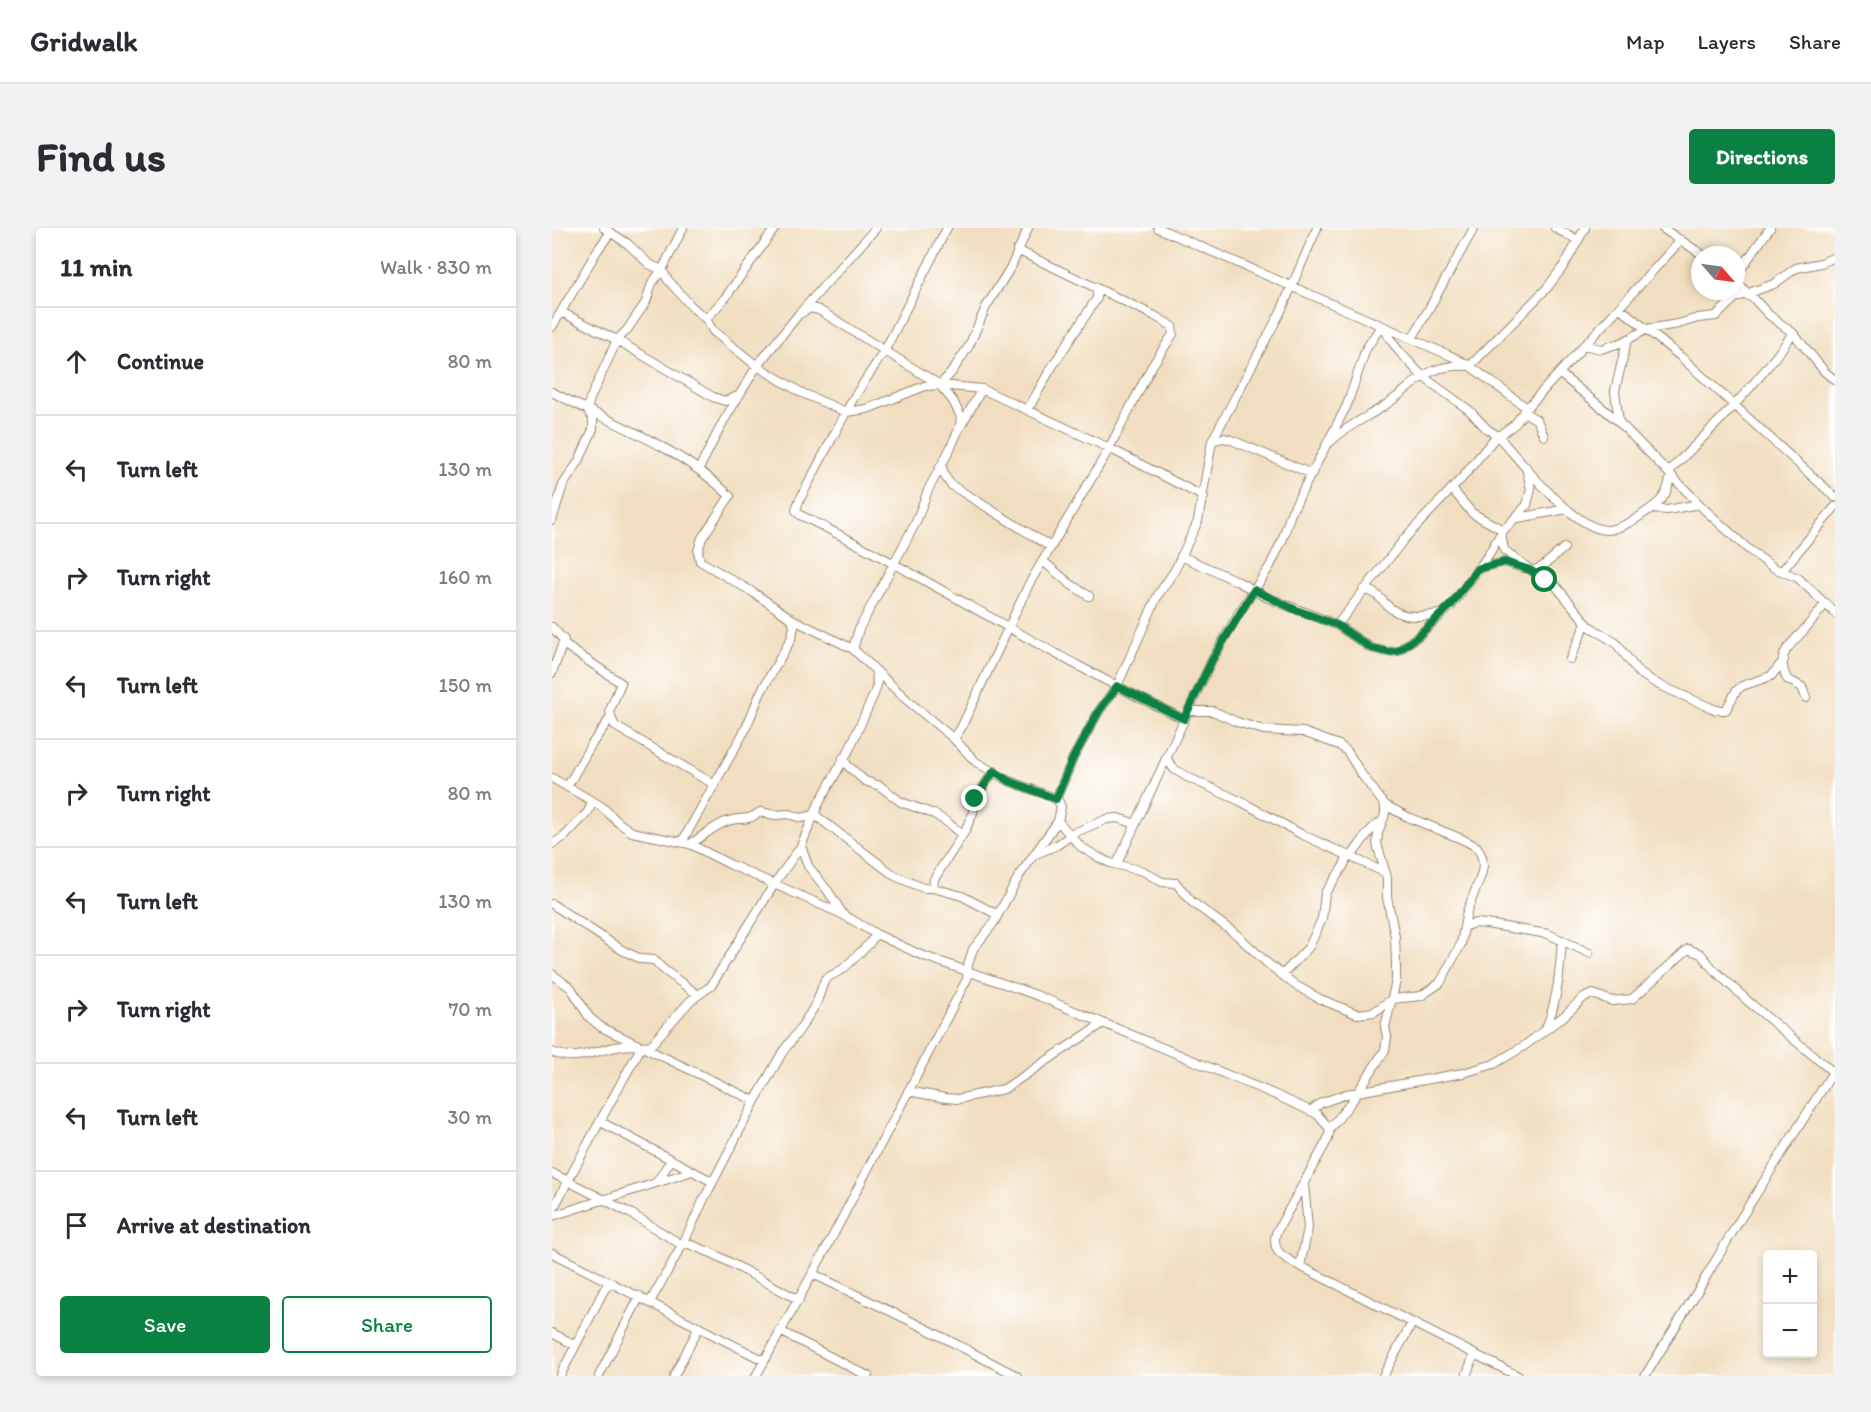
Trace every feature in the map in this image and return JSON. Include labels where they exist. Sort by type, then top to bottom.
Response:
[{"type":"street","points":[[552,519],[563,485],[579,461],[593,429],[593,419],[587,409],[590,399],[617,340],[641,310],[652,283],[662,270],[684,228]]},
{"type":"street","points":[[706,319],[725,298],[775,228]]},
{"type":"street","points":[[699,469],[756,366],[876,228]]},
{"type":"street","points":[[947,228],[885,350],[846,412],[796,510],[800,515],[1009,628],[1184,719]]},
{"type":"street","points":[[940,385],[969,346],[986,307],[1005,278],[1028,228]]},
{"type":"street","points":[[1158,228],[1470,366],[1537,420],[1544,436]]},
{"type":"street","points":[[756,1376],[813,1274],[967,979],[967,970],[974,949],[998,915],[1019,876],[1058,821],[1061,811],[1056,799],[1073,758],[1099,711],[1117,686],[1158,595],[1198,521],[1212,441],[1281,311],[1317,228]]},
{"type":"street","points":[[1412,339],[1474,228]]},
{"type":"street","points":[[1555,228],[1578,240]]},
{"type":"street","points":[[1326,445],[1345,428],[1384,406],[1422,376],[1450,365],[1470,366],[1547,288],[1564,264],[1584,228]]},
{"type":"street","points":[[1662,228],[1691,247]]},
{"type":"street","points":[[1745,263],[1770,228]]},
{"type":"street","points":[[552,327],[607,230],[628,244],[649,264],[662,270],[692,307],[706,319],[713,331],[756,366],[802,393],[846,412],[867,409],[925,386],[982,389],[1109,448],[1204,497]]},
{"type":"street","points":[[1337,625],[1405,538],[1452,489],[1497,436],[1507,431],[1681,240]]},
{"type":"street","points":[[954,739],[1029,584],[1109,448],[1152,366],[1171,339],[1174,329],[1148,312],[1097,290],[1017,250]]},
{"type":"street","points":[[1584,345],[1600,349],[1627,340],[1647,329],[1716,316],[1735,298],[1774,284],[1796,268],[1835,258]]},
{"type":"street","points":[[1026,409],[1097,297],[1097,290]]},
{"type":"street","points":[[1746,293],[1793,333],[1825,372],[1835,380]]},
{"type":"street","points":[[798,315],[810,308],[819,310],[940,385],[953,400],[959,412],[960,427]]},
{"type":"street","points":[[1620,308],[1681,357],[1835,497]]},
{"type":"street","points":[[561,312],[617,340],[713,397],[725,401],[738,396]]},
{"type":"street","points":[[1381,326],[1398,350],[1422,376],[1469,410],[1497,436],[1566,509],[1575,517],[1604,530],[1633,521],[1653,509],[1666,495],[1669,473],[1767,368],[1793,333]]},
{"type":"street","points":[[1117,864],[1153,791],[1212,660],[1270,566],[1282,541],[1291,513],[1347,405],[1366,349],[1381,326]]},
{"type":"street","points":[[1619,422],[1615,391],[1627,340]]},
{"type":"street","points":[[1559,373],[1619,422],[1699,504],[1748,549],[1797,578],[1835,613]]},
{"type":"street","points":[[853,649],[859,629],[916,522],[928,490],[960,427],[982,389]]},
{"type":"street","points":[[552,392],[655,443],[699,469],[730,496],[702,538],[698,551],[700,561],[792,619],[853,649],[929,720],[954,739],[975,762],[1009,781],[1056,799]]},
{"type":"street","points":[[1212,441],[1223,438],[1312,474]]},
{"type":"street","points":[[942,465],[944,475],[951,485],[1052,547]]},
{"type":"street","points":[[1181,556],[1296,610],[1337,625],[1371,648],[1388,652],[1398,651],[1418,636],[1459,597],[1502,532],[1521,513],[1530,499],[1532,489],[1526,466]]},
{"type":"street","points":[[928,490],[939,484],[951,485]]},
{"type":"street","points":[[1452,489],[1472,513],[1502,532]]},
{"type":"street","points":[[1653,509],[1667,510],[1699,504]]},
{"type":"street","points":[[1782,571],[1835,507]]},
{"type":"street","points":[[1514,519],[1566,509]]},
{"type":"street","points":[[1502,532],[1504,550],[1531,571],[1555,585],[1593,630],[1617,643],[1639,673],[1675,693],[1719,711],[1726,710],[1736,691],[1742,686],[1771,676],[1784,660]]},
{"type":"street","points":[[1477,569],[1505,562],[1531,571],[1542,567],[1564,548]]},
{"type":"street","points":[[1043,561],[1070,584],[1089,596]]},
{"type":"street","points":[[1363,590],[1374,593],[1391,609],[1403,615],[1441,614]]},
{"type":"street","points":[[1806,698],[1802,687],[1787,679],[1785,653],[1789,644],[1826,603]]},
{"type":"street","points":[[686,843],[745,730],[761,692],[791,639],[794,627],[792,619]]},
{"type":"street","points":[[1570,659],[1586,623]]},
{"type":"street","points":[[552,627],[562,636],[564,644],[552,673]]},
{"type":"street","points":[[564,644],[621,683],[612,704],[611,717],[615,726],[673,758],[715,785]]},
{"type":"street","points":[[553,1055],[584,1056],[623,1046],[642,1046],[655,1042],[683,1008],[711,986],[775,883],[801,846],[874,694],[877,685],[876,672]]},
{"type":"street","points":[[1058,821],[1081,847],[1110,862],[1143,871],[1162,882],[1176,883],[1192,902],[1237,935],[1282,975],[1320,999],[1357,1014],[1374,1012],[1392,999],[1421,996],[1436,987],[1461,944],[1467,911],[1483,866],[1482,857],[1477,848],[1462,838],[1410,818],[1385,805],[1347,751],[1339,745],[1303,732],[1264,730],[1237,722],[1213,711],[1188,711]]},
{"type":"street","points":[[567,787],[596,737],[611,717]]},
{"type":"street","points":[[843,758],[865,782],[880,786],[901,802],[934,814],[962,835]]},
{"type":"street","points":[[1166,758],[1174,769],[1187,777],[1386,873]]},
{"type":"street","points":[[933,888],[934,879],[973,813],[974,801],[994,771]]},
{"type":"street","points":[[552,778],[601,806],[632,832],[686,843],[842,914],[876,934],[921,955],[1036,995],[1310,1111],[1325,1122],[1329,1129],[1328,1139],[1284,1216],[1274,1239],[1277,1252],[1300,1266],[1518,1376]]},
{"type":"street","points":[[553,842],[564,837],[588,812],[592,802]]},
{"type":"street","points":[[1329,1129],[1346,1110],[1385,1050],[1387,1037],[1385,1027],[1396,981],[1396,954],[1386,873],[1377,844],[1385,814],[1385,805]]},
{"type":"street","points":[[686,843],[727,821],[751,819],[760,812],[775,815],[789,814],[801,818],[815,815],[885,870],[923,888],[933,888],[962,896],[998,915]]},
{"type":"street","points":[[1034,855],[1057,845],[1071,835],[1111,818],[1125,819],[1136,824]]},
{"type":"street","points":[[1282,975],[1309,947],[1322,919],[1324,893],[1349,855],[1360,846],[1374,826],[1382,822]]},
{"type":"street","points":[[801,846],[808,866],[828,891],[842,914]]},
{"type":"street","points":[[554,908],[633,956],[654,960],[698,995]]},
{"type":"street","points":[[1465,926],[1476,923],[1548,934],[1588,953]]},
{"type":"street","points":[[650,1302],[683,1244],[755,1101],[782,1053],[816,1004],[825,979],[843,969],[876,934]]},
{"type":"street","points":[[1545,1029],[1551,1016],[1557,990],[1562,940]]},
{"type":"street","points":[[1310,1111],[1321,1103],[1357,1092],[1463,1073],[1494,1064],[1515,1052],[1589,995],[1593,994],[1612,1001],[1632,999],[1682,953],[1691,949],[1701,954],[1713,969],[1750,1003],[1834,1071],[1738,1221],[1645,1376]]},
{"type":"street","points":[[552,974],[571,988],[589,1017],[601,1027],[755,1101]]},
{"type":"street","points":[[908,1090],[958,1099],[1004,1089],[1102,1024]]},
{"type":"street","points":[[552,1211],[642,1046]]},
{"type":"street","points":[[601,1122],[713,1182]]},
{"type":"street","points":[[656,1183],[671,1160]]},
{"type":"street","points":[[552,1216],[692,1171]]},
{"type":"street","points":[[552,1173],[683,1244],[714,1254],[799,1300]]},
{"type":"street","points":[[1300,1266],[1308,1228],[1304,1182]]},
{"type":"street","points":[[552,1253],[763,1360]]},
{"type":"street","points":[[813,1274],[925,1328],[1012,1374]]},
{"type":"street","points":[[560,1376],[604,1290],[611,1282]]},
{"type":"street","points":[[599,1376],[640,1296]]},
{"type":"street","points":[[1383,1376],[1412,1323]]},
{"type":"street","points":[[674,1376],[699,1327]]},
{"type":"street","points":[[780,1331],[868,1376]]},
{"type":"street","points":[[552,1334],[575,1345]]},
{"type":"street","points":[[1466,1376],[1474,1355]]},
{"type":"route","points":[[975,799],[994,771],[1009,781],[1056,799],[1073,758],[1099,711],[1117,686],[1184,719],[1212,660],[1254,590],[1296,610],[1337,625],[1371,648],[1388,652],[1398,651],[1418,636],[1459,597],[1477,569],[1505,562],[1530,570],[1545,580]]}]
